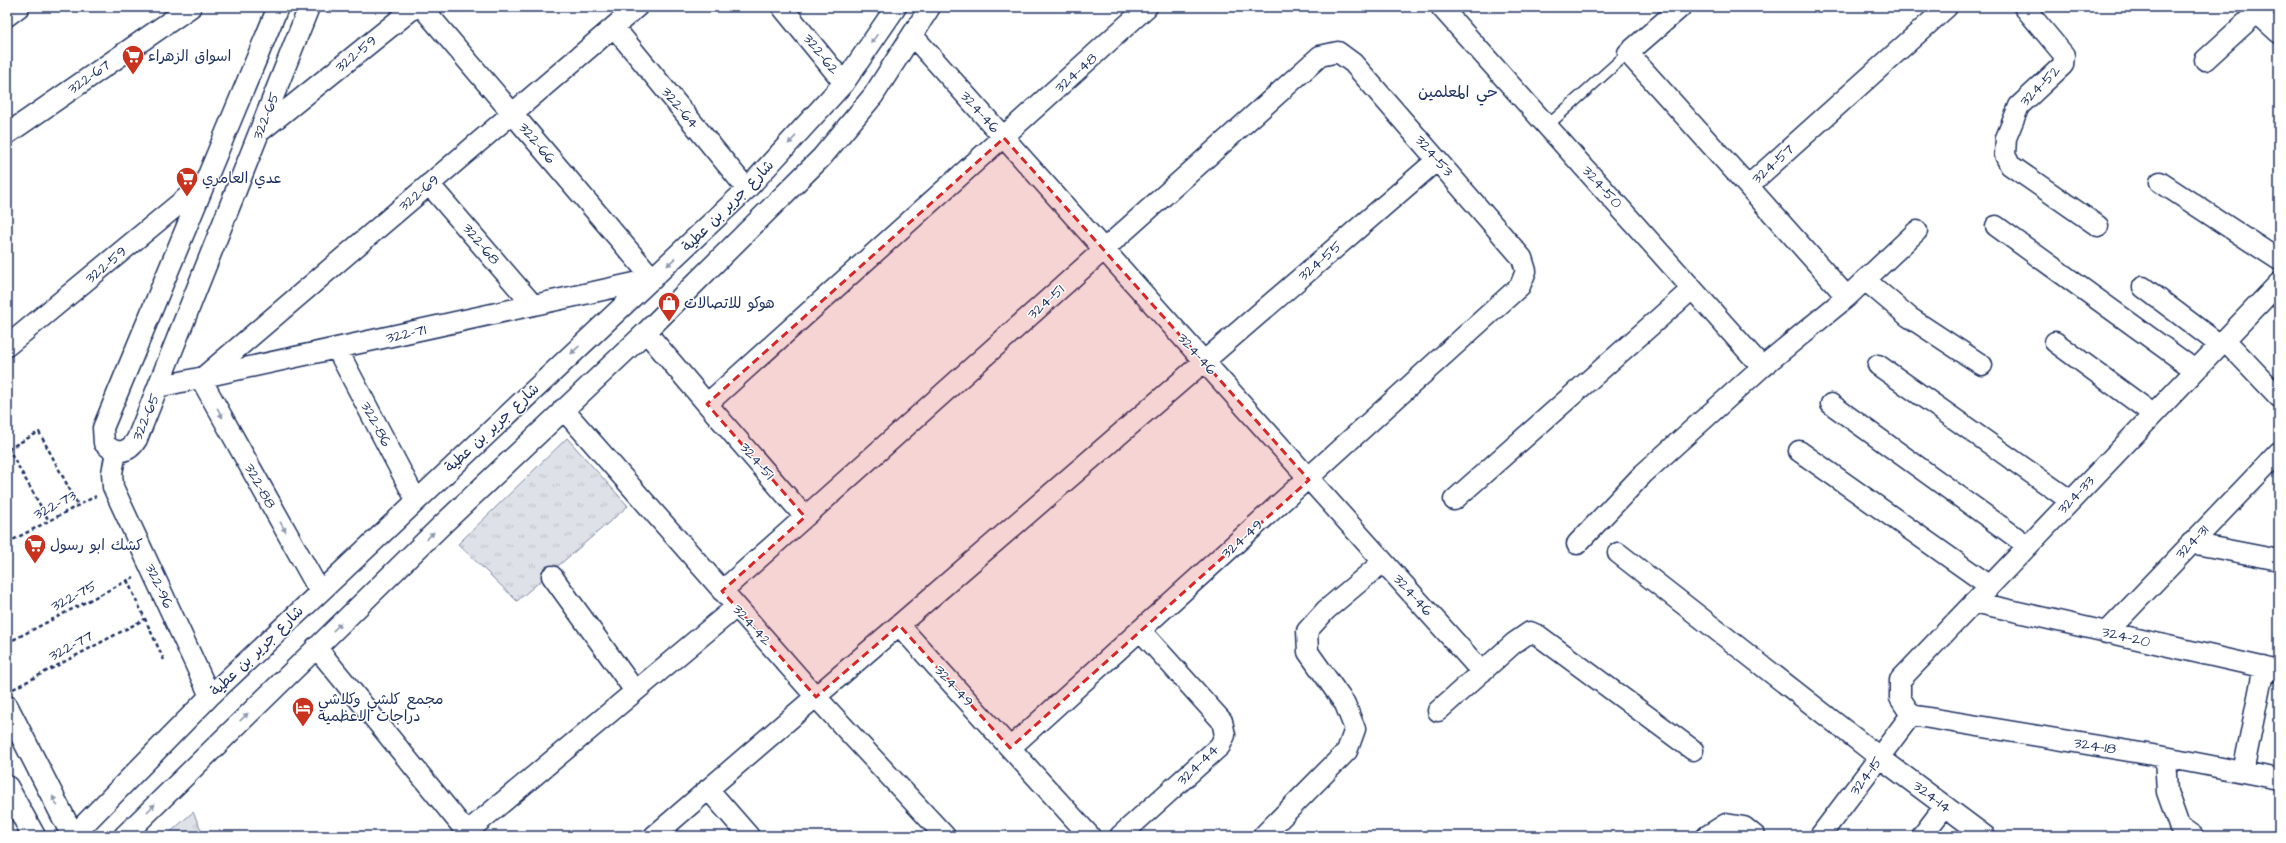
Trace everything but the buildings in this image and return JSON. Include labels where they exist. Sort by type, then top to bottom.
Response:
[{"type":"main road","points":[[7,707],[73,836]]},
{"type":"main road","points":[[7,787],[34,836]]},
{"type":"street","points":[[7,16],[19,7]]},
{"type":"street","name":"322-67","points":[[7,134],[192,7]]},
{"type":"street","name":"322-65","points":[[278,7],[103,428],[104,443],[116,452],[125,451],[132,447],[158,388],[309,7]]},
{"type":"street","name":"322-59","points":[[261,131],[415,7]]},
{"type":"street","name":"322-66","points":[[422,7],[653,279]]},
{"type":"street","name":"322-69","points":[[201,379],[637,7]]},
{"type":"street","name":"322-62","points":[[782,7],[844,83]]},
{"type":"street","name":"شارع جرير بن عطية","points":[[73,836],[210,696],[747,189],[844,83],[896,7]]},
{"type":"street","name":"شارع جرير بن عطية","points":[[124,836],[316,647],[563,409],[646,332],[822,156],[873,96],[930,7]]},
{"type":"street","name":"324-48","points":[[1004,138],[1147,7]]},
{"type":"street","name":"324-50","points":[[1441,7],[1762,367]]},
{"type":"street","points":[[1628,53],[1681,7]]},
{"type":"street","name":"324-57","points":[[1628,53],[1748,186],[1947,7]]},
{"type":"street","name":"324-52","points":[[2024,7],[2064,55],[2063,65],[2018,106],[2006,138],[2005,155],[2010,166],[2098,226]]},
{"type":"street","points":[[2205,60],[2260,10],[2279,33]]},
{"type":"street","name":"322-64","points":[[614,27],[747,189]]},
{"type":"street","name":"324-46","points":[[912,36],[1482,672]]},
{"type":"street","name":"324-53","points":[[1104,250],[1320,56],[1338,52],[1353,63],[1522,258],[1526,271],[1520,286],[1309,480]]},
{"type":"street","points":[[252,69],[281,80]]},
{"type":"street","points":[[708,404],[1004,138]]},
{"type":"street","name":"324-55","points":[[1204,362],[1437,160]]},
{"type":"street","points":[[2160,182],[2279,260]]},
{"type":"street","name":"322-59","points":[[7,346],[204,183]]},
{"type":"street","name":"322-68","points":[[430,184],[533,305]]},
{"type":"street","points":[[1748,186],[1847,297]]},
{"type":"street","points":[[195,207],[226,219]]},
{"type":"street","points":[[707,226],[728,250]]},
{"type":"street","points":[[1996,226],[2195,370]]},
{"type":"street","points":[[1577,544],[1643,474],[1762,367],[1847,297],[1917,231]]},
{"type":"street","name":"324-51","points":[[646,332],[805,517],[1104,250]]},
{"type":"street","name":"322-71","points":[[158,388],[653,279]]},
{"type":"street","points":[[1865,280],[1909,317],[1982,364]]},
{"type":"street","name":"324-33","points":[[1911,715],[1900,698],[1900,680],[2279,283]]},
{"type":"street","points":[[2143,286],[2222,342],[2279,397]]},
{"type":"street","points":[[1454,500],[1692,289]]},
{"type":"street","points":[[2055,342],[2153,414]]},
{"type":"street","name":"322-86","points":[[337,349],[416,500]]},
{"type":"street","points":[[654,836],[1204,362]]},
{"type":"street","points":[[1878,365],[2071,501]]},
{"type":"street","name":"322-88","points":[[201,379],[320,592]]},
{"type":"street","points":[[1831,404],[2028,546]]},
{"type":"street","name":"324-42","points":[[563,409],[816,697],[945,836]]},
{"type":"street","points":[[1799,450],[1990,586]]},
{"type":"street","name":"322-96","points":[[116,452],[112,473],[113,487],[210,696]]},
{"type":"street","name":"324-31","points":[[2106,633],[2279,452]]},
{"type":"street","name":"324-49","points":[[898,625],[1010,748],[1309,480]]},
{"type":"street","points":[[722,591],[805,517]]},
{"type":"street","points":[[2191,543],[2279,560]]},
{"type":"street","name":"324-14","points":[[1618,553],[1879,757],[1985,836]]},
{"type":"street","points":[[1263,836],[1347,751],[1355,729],[1345,704],[1308,652],[1307,631],[1326,610],[1384,562]]},
{"type":"street","points":[[552,576],[635,691]]},
{"type":"street","name":"324-20","points":[[1974,602],[2106,633],[2272,669]]},
{"type":"street","points":[[316,647],[468,834],[736,607]]},
{"type":"street","name":"324-44","points":[[1120,836],[1220,746],[1224,735],[1222,721],[1140,630]]},
{"type":"street","points":[[1438,711],[1530,632],[1539,636],[1692,750]]},
{"type":"street","points":[[2243,772],[2272,669]]},
{"type":"street","name":"324-15","points":[[1820,836],[1911,715]]},
{"type":"street","name":"324-18","points":[[1911,715],[2165,757],[2279,779]]},
{"type":"street","points":[[1010,748],[1090,836]]},
{"type":"street","points":[[2165,757],[2167,792],[2180,826],[2193,836]]},
{"type":"street","points":[[708,789],[748,836]]},
{"type":"street","points":[[1922,836],[1945,806]]},
{"type":"street","points":[[1707,836],[1726,824],[1744,827],[1755,836]]},
{"type":"lane","points":[[1547,126],[1628,53]]},
{"type":"path","points":[[49,521],[7,448],[39,432],[78,505]]},
{"type":"path","name":"322-73","points":[[7,543],[113,487]]},
{"type":"path","name":"322-75","points":[[7,643],[151,568]]},
{"type":"path","points":[[127,580],[164,660]]},
{"type":"path","name":"322-77","points":[[7,692],[145,619]]},
{"type":"highlighted area","points":[[1004,138],[1309,480],[1010,748],[899,625],[816,697],[722,591],[805,517],[707,404]]},
{"type":"green space","points":[[567,438],[628,506],[517,601],[458,544]]},
{"type":"green space","points":[[193,812],[204,836],[166,836]]},
{"type":"place","name":"اسواق الزهراء","points":[[133,76]]},
{"type":"place","name":"عدي العامري","points":[[187,198]]},
{"type":"place","name":"هوكو للاتصالات","points":[[669,322]]},
{"type":"place","name":"كشك ابو رسول","points":[[35,564]]},
{"type":"place","name":"مجمع كلشي وكلاشي دراجات الاعظمية","points":[[303,728]]},
{"type":"district","name":"حي المعلمين","points":[[1458,92]]}]
